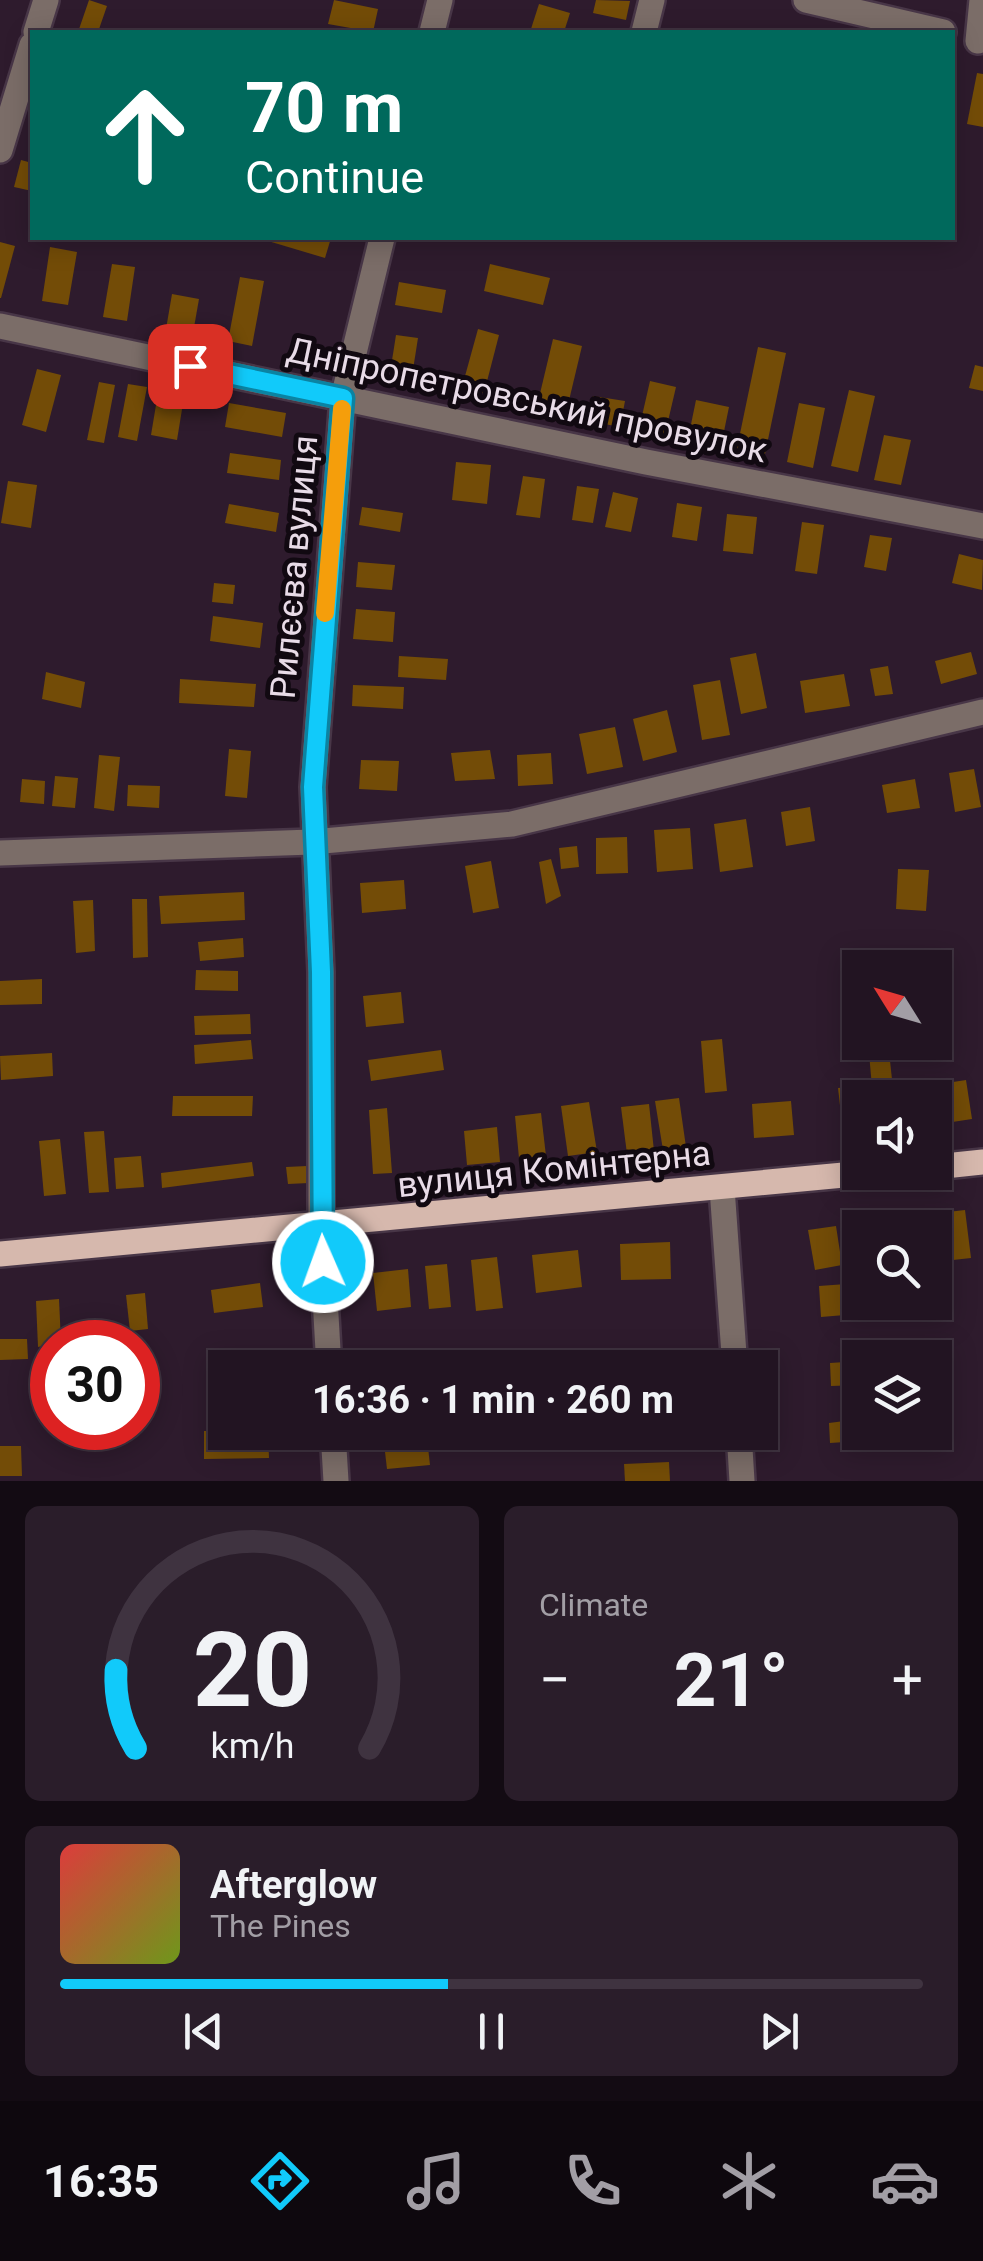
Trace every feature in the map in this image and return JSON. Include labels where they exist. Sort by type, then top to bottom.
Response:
[{"type":"main road","points":[[952,1165],[983,1162]]},
{"type":"main road","name":"вулиця Комінтерна","points":[[0,1254],[842,1176]]},
{"type":"street","points":[[37,30],[46,0]]},
{"type":"street","points":[[432,30],[440,0]]},
{"type":"street","points":[[644,30],[652,0]]},
{"type":"street","points":[[806,0],[934,30]]},
{"type":"street","points":[[971,39],[982,0]]},
{"type":"street","points":[[0,150],[30,51]]},
{"type":"street","name":"Рилєєва вулиця","points":[[321,1227],[321,972],[312,842],[313,787],[343,398],[382,240]]},
{"type":"street","name":"Дніпропетровський провулок","points":[[0,326],[646,462],[983,526]]},
{"type":"street","points":[[0,852],[312,842],[512,824],[983,712]]},
{"type":"street","points":[[722,1188],[734,1350]]},
{"type":"street","points":[[321,1227],[328,1350]]},
{"type":"street","points":[[334,1450],[336,1481]]},
{"type":"street","points":[[740,1450],[742,1481]]},
{"type":"building","points":[[89,0],[107,6],[99,30],[79,30]]},
{"type":"building","points":[[334,0],[378,9],[373,30],[328,24]]},
{"type":"building","points":[[596,0],[630,1],[626,20],[593,13]]},
{"type":"building","points":[[539,4],[570,13],[565,30],[531,30]]},
{"type":"building","points":[[977,73],[983,74],[983,127],[967,124]]},
{"type":"building","points":[[21,160],[30,162],[30,191],[14,187]]},
{"type":"building","points":[[265,240],[330,240],[325,258]]},
{"type":"building","points":[[0,242],[15,246],[1,298],[0,298]]},
{"type":"building","points":[[50,247],[77,252],[68,305],[42,301]]},
{"type":"building","points":[[112,264],[135,267],[127,321],[103,317]]},
{"type":"building","points":[[490,264],[550,278],[543,305],[484,291]]},
{"type":"building","points":[[240,277],[264,281],[252,346],[228,341]]},
{"type":"building","points":[[399,282],[446,290],[442,313],[395,305]]},
{"type":"building","points":[[172,294],[199,299],[193,333],[166,329]]},
{"type":"building","points":[[478,329],[499,335],[484,393],[462,387]]},
{"type":"building","points":[[396,335],[418,338],[412,376],[390,373]]},
{"type":"building","points":[[553,339],[582,346],[566,413],[537,406]]},
{"type":"building","points":[[758,347],[786,353],[765,454],[737,448]]},
{"type":"building","points":[[975,365],[983,367],[983,391],[969,388]]},
{"type":"building","points":[[37,369],[61,375],[46,432],[22,425]]},
{"type":"building","points":[[650,381],[676,387],[665,434],[639,429]]},
{"type":"building","points":[[99,382],[115,385],[104,443],[87,440]]},
{"type":"building","points":[[128,384],[147,387],[137,441],[118,437]]},
{"type":"building","points":[[159,387],[185,391],[177,440],[151,435]]},
{"type":"building","points":[[849,390],[875,396],[858,472],[831,466]]},
{"type":"building","points":[[593,396],[625,401],[620,427],[589,421]]},
{"type":"building","points":[[696,400],[729,407],[721,446],[688,439]]},
{"type":"building","points":[[229,403],[286,413],[282,437],[225,427]]},
{"type":"building","points":[[799,403],[825,408],[813,468],[787,462]]},
{"type":"building","points":[[884,435],[911,440],[901,485],[874,480]]},
{"type":"building","points":[[230,453],[281,460],[279,480],[227,473]]},
{"type":"building","points":[[456,462],[491,465],[487,504],[452,500]]},
{"type":"building","points":[[523,476],[545,479],[540,518],[516,515]]},
{"type":"building","points":[[8,481],[37,485],[31,528],[1,523]]},
{"type":"building","points":[[577,486],[599,489],[593,523],[572,520]]},
{"type":"building","points":[[613,492],[638,498],[631,532],[605,527]]},
{"type":"building","points":[[677,503],[702,507],[697,541],[672,537]]},
{"type":"building","points":[[229,504],[279,513],[276,532],[225,523]]},
{"type":"building","points":[[362,507],[403,513],[400,532],[359,525]]},
{"type":"building","points":[[727,514],[757,517],[753,554],[723,551]]},
{"type":"building","points":[[802,522],[824,525],[817,574],[795,571]]},
{"type":"building","points":[[870,535],[892,538],[886,571],[864,567]]},
{"type":"building","points":[[959,554],[983,560],[982,590],[952,583]]},
{"type":"building","points":[[358,562],[395,565],[392,590],[356,587]]},
{"type":"building","points":[[214,583],[235,585],[233,604],[212,602]]},
{"type":"building","points":[[356,609],[395,612],[393,642],[353,639]]},
{"type":"building","points":[[213,616],[263,623],[260,648],[210,641]]},
{"type":"building","points":[[971,652],[977,674],[941,684],[935,661]]},
{"type":"building","points":[[756,653],[767,708],[741,714],[730,658]]},
{"type":"building","points":[[399,656],[448,659],[446,680],[398,677]]},
{"type":"building","points":[[888,666],[893,694],[875,696],[870,669]]},
{"type":"building","points":[[46,672],[85,682],[81,708],[42,699]]},
{"type":"building","points":[[844,674],[850,706],[805,713],[800,681]]},
{"type":"building","points":[[180,679],[256,684],[254,707],[179,703]]},
{"type":"building","points":[[720,680],[730,735],[702,740],[693,685]]},
{"type":"building","points":[[353,685],[404,687],[403,709],[352,706]]},
{"type":"building","points":[[667,710],[677,752],[643,761],[633,719]]},
{"type":"building","points":[[615,727],[623,767],[587,774],[579,734]]},
{"type":"building","points":[[229,749],[251,751],[247,798],[225,796]]},
{"type":"building","points":[[490,750],[495,779],[455,781],[451,753]]},
{"type":"building","points":[[551,753],[553,784],[518,786],[517,755]]},
{"type":"building","points":[[99,755],[120,757],[114,811],[94,808]]},
{"type":"building","points":[[361,760],[399,761],[397,791],[359,789]]},
{"type":"building","points":[[974,769],[981,807],[955,812],[949,773]]},
{"type":"building","points":[[55,776],[78,778],[75,808],[52,806]]},
{"type":"building","points":[[22,779],[45,781],[44,804],[20,802]]},
{"type":"building","points":[[915,779],[920,808],[887,813],[882,785]]},
{"type":"building","points":[[128,785],[160,786],[159,808],[127,806]]},
{"type":"building","points":[[810,807],[815,841],[786,846],[781,812]]},
{"type":"building","points":[[746,819],[753,867],[720,872],[714,824]]},
{"type":"building","points":[[690,828],[693,869],[657,872],[654,830]]},
{"type":"building","points":[[627,837],[628,873],[596,874],[596,838]]},
{"type":"building","points":[[577,846],[579,867],[561,869],[559,848]]},
{"type":"building","points":[[551,859],[561,896],[546,904],[539,862]]},
{"type":"building","points":[[491,861],[499,908],[473,913],[465,866]]},
{"type":"building","points":[[898,869],[929,870],[926,911],[896,909]]},
{"type":"building","points":[[404,880],[406,909],[362,913],[360,883]]},
{"type":"building","points":[[244,892],[245,920],[161,924],[159,896]]},
{"type":"building","points":[[132,899],[147,899],[148,957],[133,958]]},
{"type":"building","points":[[93,900],[95,951],[76,953],[73,901]]},
{"type":"building","points":[[243,938],[244,957],[200,961],[198,942]]},
{"type":"building","points":[[196,970],[238,971],[238,991],[195,990]]},
{"type":"building","points":[[42,979],[42,1004],[0,1005],[0,981]]},
{"type":"building","points":[[401,992],[404,1023],[366,1027],[363,996]]},
{"type":"building","points":[[250,1014],[251,1034],[195,1035],[194,1016]]},
{"type":"building","points":[[722,1039],[727,1091],[705,1093],[701,1041]]},
{"type":"building","points":[[251,1040],[253,1059],[195,1064],[194,1045]]},
{"type":"building","points":[[441,1050],[444,1070],[371,1081],[368,1060]]},
{"type":"building","points":[[52,1053],[53,1076],[1,1080],[0,1056]]},
{"type":"building","points":[[870,1060],[890,1060],[892,1080],[871,1080]]},
{"type":"building","points":[[966,1080],[972,1119],[952,1122],[952,1082]]},
{"type":"building","points":[[838,1088],[842,1088],[842,1123]]},
{"type":"building","points":[[173,1096],[253,1096],[252,1116],[172,1116]]},
{"type":"building","points":[[679,1098],[686,1147],[663,1150],[655,1101]]},
{"type":"building","points":[[791,1101],[794,1135],[754,1138],[752,1104]]},
{"type":"building","points":[[589,1102],[597,1152],[568,1156],[561,1106]]},
{"type":"building","points":[[649,1104],[654,1151],[627,1154],[621,1107]]},
{"type":"building","points":[[387,1108],[392,1173],[373,1174],[369,1110]]},
{"type":"building","points":[[541,1113],[546,1156],[519,1158],[515,1116]]},
{"type":"building","points":[[497,1127],[500,1162],[467,1165],[464,1131]]},
{"type":"building","points":[[104,1131],[109,1192],[89,1193],[84,1132]]},
{"type":"building","points":[[60,1139],[66,1194],[44,1196],[39,1141]]},
{"type":"building","points":[[141,1156],[144,1187],[116,1189],[114,1158]]},
{"type":"building","points":[[252,1162],[254,1176],[162,1188],[161,1173]]},
{"type":"building","points":[[307,1166],[309,1183],[288,1184],[286,1167]]},
{"type":"building","points":[[965,1210],[971,1258],[952,1260],[952,1212]]},
{"type":"building","points":[[836,1226],[842,1265],[815,1270],[808,1230]]},
{"type":"building","points":[[670,1242],[671,1279],[621,1280],[620,1244]]},
{"type":"building","points":[[578,1250],[582,1287],[536,1293],[532,1255]]},
{"type":"building","points":[[497,1257],[503,1308],[476,1311],[471,1260]]},
{"type":"building","points":[[447,1264],[451,1307],[429,1309],[425,1266]]},
{"type":"building","points":[[408,1269],[411,1307],[377,1311],[373,1273]]},
{"type":"building","points":[[260,1283],[263,1307],[214,1313],[211,1290]]},
{"type":"building","points":[[842,1284],[842,1315],[821,1317],[819,1286]]},
{"type":"building","points":[[145,1293],[147,1320],[129,1320],[126,1295]]},
{"type":"building","points":[[59,1299],[60,1320],[37,1320],[36,1301]]},
{"type":"building","points":[[0,1339],[27,1339],[28,1359],[0,1360]]},
{"type":"building","points":[[842,1362],[842,1386],[831,1386],[830,1363]]},
{"type":"building","points":[[842,1421],[842,1442],[830,1443],[829,1423]]},
{"type":"building","points":[[204,1431],[208,1431],[208,1450],[269,1450],[269,1458],[204,1459]]},
{"type":"building","points":[[0,1446],[21,1446],[22,1476],[0,1476]]},
{"type":"building","points":[[428,1450],[430,1465],[387,1469],[385,1452]]},
{"type":"building","points":[[669,1462],[670,1481],[625,1481],[624,1464]]},
{"type":"slow traffic","points":[[325,613],[342,409]]},
{"type":"route","points":[[190,366],[343,398],[313,787],[312,842],[321,972],[323,1262]]}]
